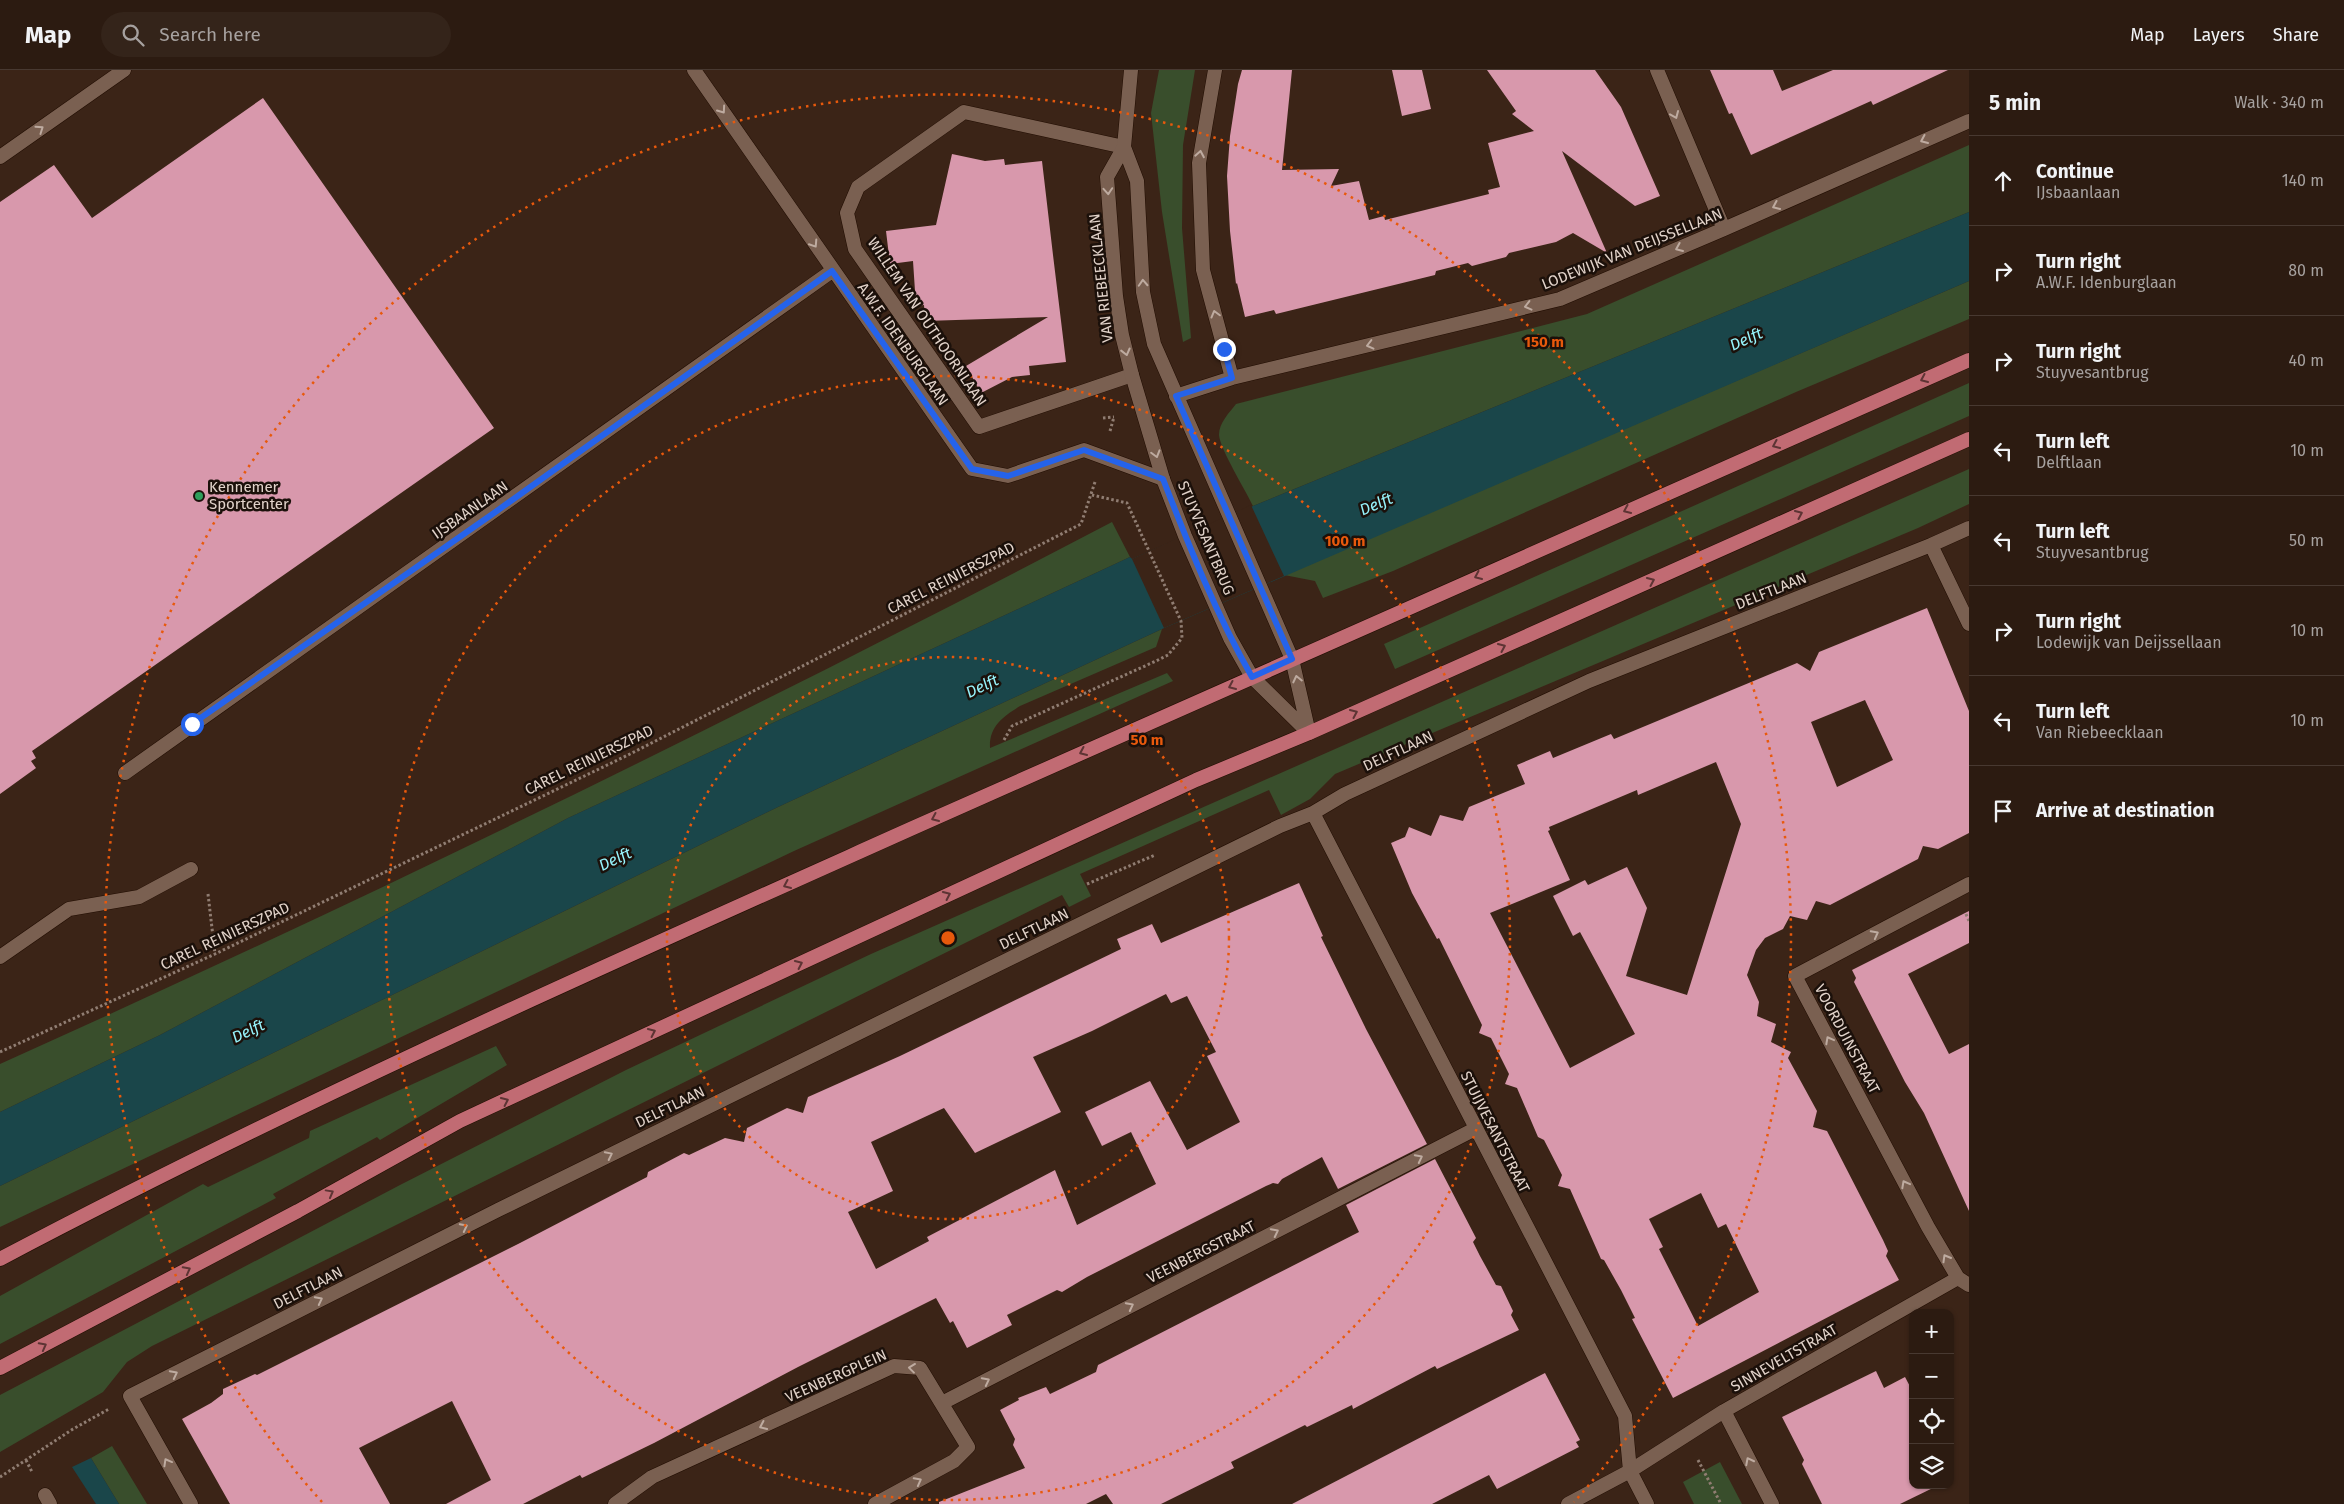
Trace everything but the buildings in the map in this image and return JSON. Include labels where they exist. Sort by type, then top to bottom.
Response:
[{"type":"main road","points":[[0,1258],[142,1184],[509,1008],[1969,360]]},
{"type":"main road","points":[[0,1368],[307,1206],[460,1121],[1196,780],[1309,733],[1969,439]]},
{"type":"street","points":[[0,157],[124,70]]},
{"type":"street","name":"A.W.F. IDENBURGLAAN","points":[[694,70],[783,196],[832,271],[972,469],[1008,476],[1084,450],[1163,479]]},
{"type":"street","name":"VAN RIEBEECKLAAN","points":[[1131,70],[1124,147],[1107,176],[1116,296],[1122,335],[1142,407]]},
{"type":"street","points":[[1216,70],[1199,163],[1203,270],[1232,378]]},
{"type":"street","points":[[1656,70],[1724,229]]},
{"type":"street","name":"WILLEM VAN OUTHOORNLAAN","points":[[1124,147],[964,112],[858,187],[847,213],[856,249],[979,428],[1132,375]]},
{"type":"street","name":"LODEWIJK VAN DEIJSSELLAAN","points":[[1176,396],[1232,378],[1560,299],[1969,121]]},
{"type":"street","name":"VAN RIEBEECKLAAN","points":[[1124,147],[1137,182],[1143,292],[1152,336],[1176,396]]},
{"type":"street","name":"IJSBAANLAAN","points":[[125,773],[494,513],[832,271]]},
{"type":"street","name":"STUYVESANTBRUG","points":[[1176,396],[1292,659]]},
{"type":"street","name":"STUYVESANTBRUG","points":[[1142,407],[1163,479],[1185,536],[1230,638],[1252,677]]},
{"type":"street","name":"DELFTLAAN","points":[[130,1396],[498,1210],[1271,831],[1313,813],[1345,794],[1589,681],[1969,528]]},
{"type":"street","points":[[1930,545],[1969,624]]},
{"type":"street","points":[[1292,659],[1309,733]]},
{"type":"street","points":[[1252,677],[1309,733]]},
{"type":"street","name":"STUIJVESANTSTRAAT","points":[[1313,813],[1625,1416],[1630,1471]]},
{"type":"street","points":[[0,957],[69,909],[104,905],[140,897],[191,870]]},
{"type":"street","name":"VOORDUINSTRAAT","points":[[1963,1281],[1928,1227],[1795,976],[1969,884]]},
{"type":"street","name":"VEENBERGSTRAAT","points":[[942,1403],[1475,1129]]},
{"type":"street","name":"SINNEVELTSTRAAT","points":[[1568,1504],[1630,1471],[1724,1411],[1963,1281]]},
{"type":"street","name":"VEENBERGPLEIN","points":[[615,1504],[652,1477],[894,1366],[920,1368],[968,1447],[954,1461],[875,1504]]},
{"type":"street","points":[[130,1396],[191,1504]]},
{"type":"street","points":[[1724,1411],[1772,1504]]},
{"type":"street","points":[[1630,1471],[1647,1504]]},
{"type":"path","name":"CAREL REINIERSZPAD","points":[[0,1052],[215,954],[628,754],[1081,524],[1092,495],[1114,417],[1104,418]]},
{"type":"path","points":[[1004,740],[1012,726],[1168,655],[1182,638],[1181,621],[1127,503],[1092,495]]},
{"type":"path","points":[[208,894],[215,954]]},
{"type":"path","points":[[0,1477],[73,1429],[130,1396]]},
{"type":"path","points":[[1684,1435],[1721,1504]]},
{"type":"green space","points":[[1159,70],[1195,70],[1183,145],[1182,228],[1191,338],[1183,342],[1162,212],[1151,113]]},
{"type":"green space","points":[[1969,145],[1969,212],[1253,506],[1220,441],[1219,431],[1221,426],[1236,404],[1587,314]]},
{"type":"green space","points":[[1969,281],[1969,319],[1796,392],[1393,571],[1323,598],[1315,581],[1284,575]]},
{"type":"green space","points":[[1969,383],[1969,416],[1395,669],[1384,644]]},
{"type":"green space","points":[[1969,469],[1969,504],[1918,528],[1335,774],[1310,799],[1281,815],[1269,790],[1080,874],[1091,896],[1069,907],[1062,895],[152,1346],[127,1362],[103,1392],[0,1452],[0,1395],[400,1185],[626,1070],[871,954]]},
{"type":"green space","points":[[1112,522],[1130,557],[568,818],[160,1035],[0,1112],[0,1064],[421,869],[837,664]]},
{"type":"green space","points":[[1162,629],[1156,647],[1014,710],[998,723],[990,740],[990,748],[1167,673],[1173,681],[794,851],[0,1227],[0,1186],[778,807]]},
{"type":"green space","points":[[496,1046],[507,1065],[380,1140],[377,1137],[273,1194],[276,1198],[0,1344],[0,1296],[203,1184],[208,1187],[309,1138],[310,1131]]},
{"type":"green space","points":[[112,1446],[147,1504],[119,1504],[91,1458]]},
{"type":"green space","points":[[1720,1462],[1742,1504],[1694,1504],[1683,1482]]},
{"type":"water","name":"Delft","points":[[1969,212],[1969,281],[1162,629],[778,807],[0,1186],[0,1112],[160,1035],[568,818],[1130,557],[1132,559],[1253,506]]},
{"type":"water","points":[[91,1458],[119,1504],[96,1504],[72,1467]]},
{"type":"pier","points":[[1251,505],[1284,576],[1164,628],[1132,559]]},
{"type":"place","name":"Kennemer Sportcenter","points":[[199,496]]},
{"type":"route","points":[[192,724],[494,513],[832,271],[955,448],[972,469],[1008,476],[1084,450],[1163,479],[1185,536],[1230,638],[1252,677],[1292,659],[1176,396],[1232,378],[1224,349]]}]
